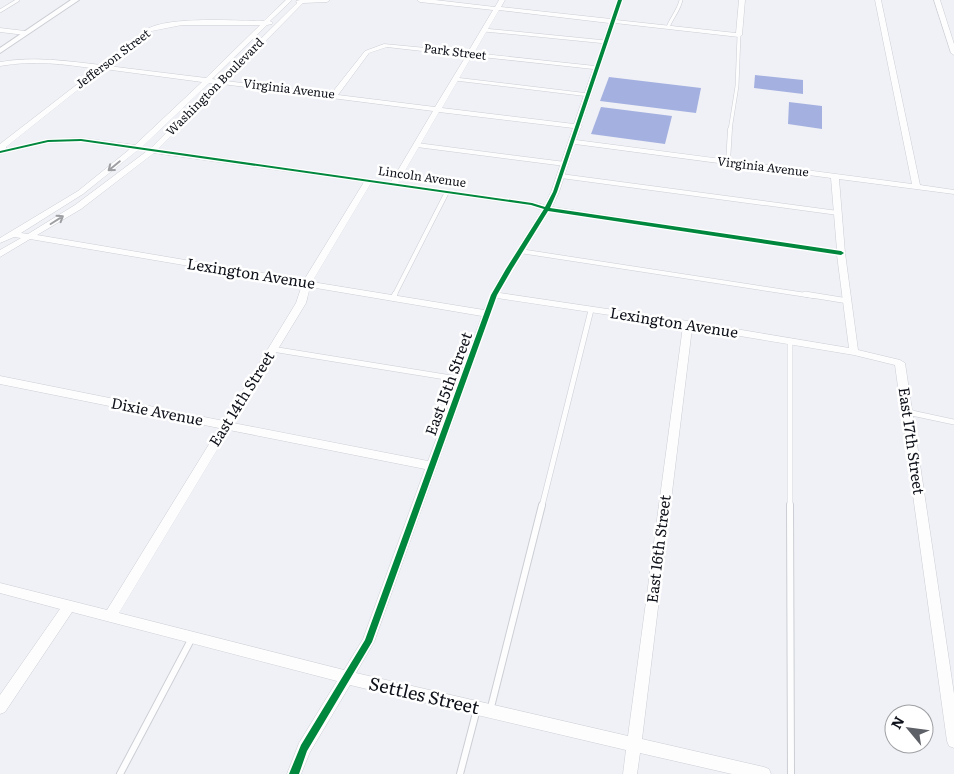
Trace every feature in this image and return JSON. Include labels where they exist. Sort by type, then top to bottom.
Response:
[{"type":"street","points":[[0,50],[76,0]]},
{"type":"street","points":[[268,22],[277,2],[327,0]]},
{"type":"street","points":[[420,0],[739,35],[742,0]]},
{"type":"street","points":[[393,184],[502,0]]},
{"type":"street","name":"East 15th Street","points":[[294,774],[304,748],[348,679],[368,642],[494,295],[548,209],[573,142],[620,0]]},
{"type":"street","points":[[878,0],[917,188]]},
{"type":"street","points":[[937,0],[954,53]]},
{"type":"street","name":"Washington Boulevard","points":[[0,241],[90,185],[136,148],[206,79],[268,22],[287,1]]},
{"type":"street","name":"Washington Boulevard","points":[[0,254],[78,207],[152,150],[302,1]]},
{"type":"street","name":"Jefferson Street","points":[[1,152],[2,146],[143,34],[162,26],[182,22],[268,22],[278,24]]},
{"type":"street","points":[[0,30],[25,34]]},
{"type":"street","name":"Park Street","points":[[334,95],[367,52],[380,46],[398,46],[598,68]]},
{"type":"street","name":"Virginia Avenue","points":[[0,64],[16,61],[44,60],[439,108],[578,127]]},
{"type":"street","name":"Lincoln Avenue","points":[[1,152],[48,141],[66,140],[136,148],[532,204],[548,209],[841,254]]},
{"type":"street","name":"Virginia Avenue","points":[[573,142],[954,192]]},
{"type":"street","points":[[835,176],[841,254],[854,352]]},
{"type":"street","name":"East 14th Street","points":[[110,616],[301,303],[307,283],[370,181]]},
{"type":"street","name":"Lexington Avenue","points":[[14,234],[488,314]]},
{"type":"street","name":"Lexington Avenue","points":[[494,295],[688,324],[854,352]]},
{"type":"street","name":"East 16th Street","points":[[630,774],[688,324]]},
{"type":"street","name":"East 17th Street","points":[[854,352],[900,363],[954,741]]},
{"type":"street","name":"Dixie Avenue","points":[[0,380],[432,466]]},
{"type":"street","name":"Settles Street","points":[[0,588],[348,679],[764,774]]},
{"type":"street","points":[[0,707],[69,606]]},
{"type":"lane","points":[[0,11],[18,0]]},
{"type":"lane","points":[[668,27],[673,14],[679,8],[681,0]]},
{"type":"lane","points":[[484,30],[606,42]]},
{"type":"lane","points":[[728,162],[730,120],[737,86],[739,35]]},
{"type":"lane","points":[[456,79],[589,95]]},
{"type":"lane","points":[[417,145],[565,164]]},
{"type":"lane","points":[[561,176],[838,213]]},
{"type":"lane","points":[[393,298],[447,192]]},
{"type":"lane","points":[[520,251],[848,301]]},
{"type":"lane","points":[[460,774],[483,710],[591,310]]},
{"type":"lane","points":[[790,341],[791,774]]},
{"type":"lane","points":[[272,349],[464,380]]},
{"type":"lane","points":[[907,412],[954,422]]},
{"type":"lane","points":[[120,774],[192,638]]},
{"type":"water","points":[[755,75],[803,80],[803,94],[754,88]]},
{"type":"water","points":[[609,77],[701,88],[696,113],[600,101]]},
{"type":"water","points":[[789,102],[822,106],[822,129],[788,124]]},
{"type":"water","points":[[601,107],[672,116],[665,144],[591,134]]},
{"type":"cycle path","points":[[294,774],[304,748],[368,642],[494,295],[549,206],[555,192],[620,0]]},
{"type":"cycle path","points":[[0,152],[48,141],[81,140],[532,204],[548,209],[841,253]]}]
